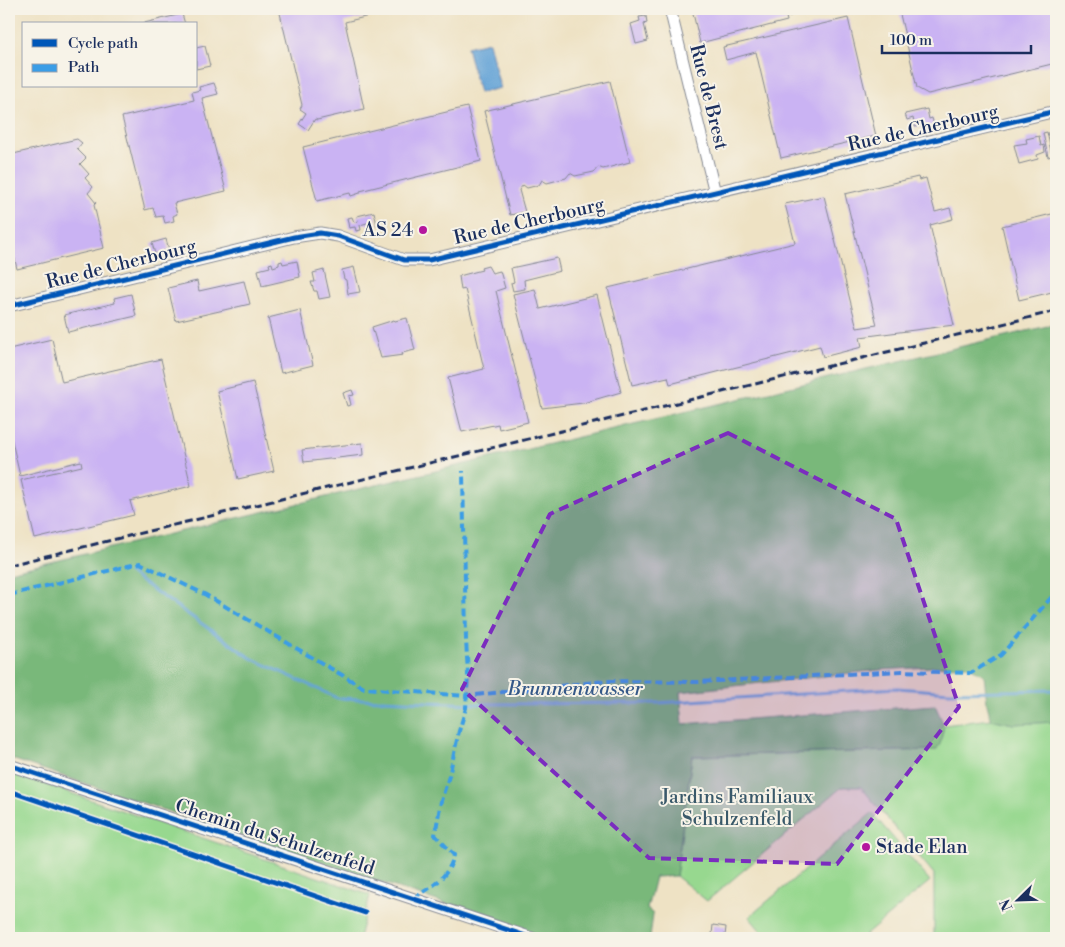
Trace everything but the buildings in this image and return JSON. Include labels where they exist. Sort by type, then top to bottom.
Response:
[{"type":"street","name":"Rue de Brest","points":[[670,9],[715,193]]},
{"type":"street","name":"Rue de Cherbourg","points":[[9,306],[294,237],[320,233],[338,236],[404,260],[429,260],[1056,111]]},
{"type":"street","name":"Chemin du Schulzenfeld","points":[[9,765],[532,938]]},
{"type":"highlighted area","points":[[728,433],[896,519],[959,707],[837,864],[649,858],[462,689],[550,514]]},
{"type":"green space","points":[[1056,324],[1056,722],[1013,724],[991,719],[984,675],[966,665],[879,670],[680,692],[683,724],[935,705],[944,725],[940,744],[936,750],[692,756],[676,876],[655,877],[647,909],[653,914],[650,938],[548,938],[9,758],[9,572]]},
{"type":"green space","name":"Jardins Familiaux Schulzenfeld","points":[[991,719],[1013,724],[1056,722],[1056,938],[934,938],[934,874],[861,787],[842,787],[707,901],[676,876],[692,756],[935,750],[940,744],[944,725]]},
{"type":"green space","points":[[9,772],[370,895],[359,938],[9,938]]},
{"type":"green space","name":"Stade Elan","points":[[872,813],[930,881],[862,938],[767,938],[749,917]]},
{"type":"water","points":[[489,42],[500,88],[479,93],[467,47]]},
{"type":"waterway","name":"Brunnenwasser","points":[[129,573],[251,658],[337,698],[473,704],[657,703],[897,688],[950,692],[1056,690]]},
{"type":"railway","points":[[9,565],[1056,311]]},
{"type":"marked path","points":[[413,899],[433,886],[443,876],[448,870],[454,855],[435,835],[441,801],[466,708],[468,674],[463,471]]},
{"type":"marked path","points":[[9,595],[140,563],[206,595],[364,688],[466,696],[605,681],[699,682],[902,671],[971,673],[1001,655],[1056,592]]},
{"type":"cycle path","points":[[9,306],[294,237],[320,233],[338,236],[404,260],[429,260],[1056,111]]},
{"type":"cycle path","points":[[9,765],[532,938]]},
{"type":"cycle path","points":[[9,791],[365,913]]},
{"type":"place","name":"AS 24","points":[[423,230]]},
{"type":"place","name":"Stade Elan","points":[[866,847]]}]
